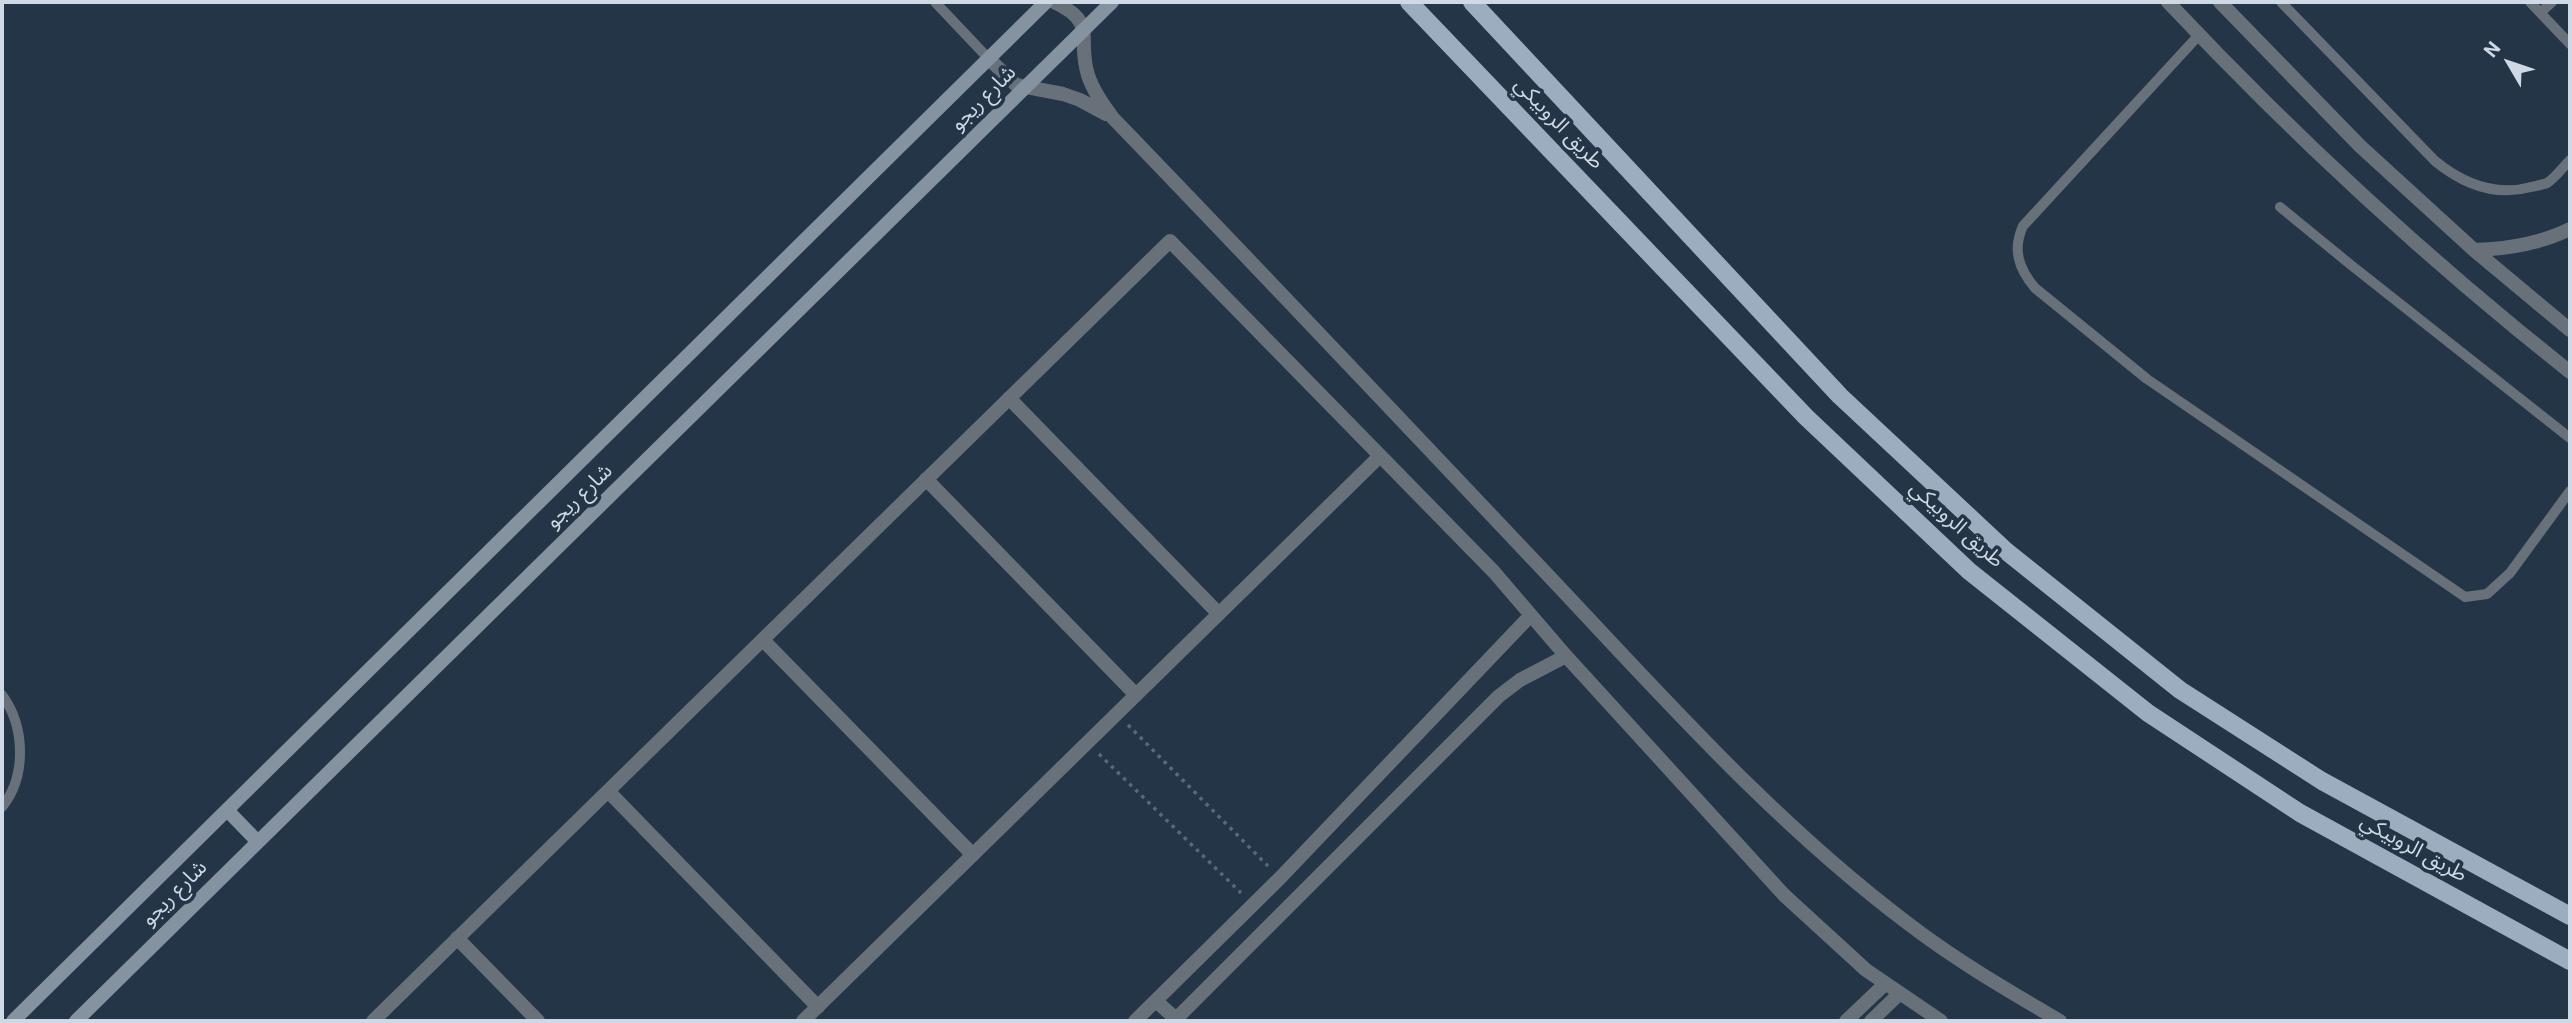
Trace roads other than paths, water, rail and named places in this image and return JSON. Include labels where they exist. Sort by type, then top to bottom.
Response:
[{"type":"main road","name":"شارع ريجو","points":[[13,1021],[1046,2]]},
{"type":"main road","name":"شارع ريجو","points":[[76,1021],[1112,2]]},
{"type":"main road","name":"طريق الروبيكي","points":[[1409,2],[1806,417],[1969,571],[2148,713],[2289,806],[2570,961]]},
{"type":"main road","name":"طريق الروبيكي","points":[[1472,2],[1840,396],[2006,551],[2180,690],[2322,781],[2570,916]]},
{"type":"main road","points":[[227,810],[258,842]]},
{"type":"street","points":[[1054,2],[1074,13],[1085,29],[1084,61],[1088,77],[1101,102],[1114,118],[1773,809],[1910,926],[1973,969],[2060,1021]]},
{"type":"street","points":[[2168,2],[2335,171],[2448,272],[2570,372]]},
{"type":"street","points":[[2220,2],[2360,146],[2474,250],[2570,330]]},
{"type":"street","points":[[988,58],[1008,80],[1025,89],[1063,94],[1114,118]]},
{"type":"street","points":[[2474,250],[2507,249],[2537,242],[2570,229]]},
{"type":"street","points":[[373,1021],[1170,241],[1494,572],[1566,656],[1784,895],[1837,946],[1899,995],[1941,1021]]},
{"type":"street","points":[[1009,398],[1219,614]]},
{"type":"street","points":[[803,1021],[1380,456]]},
{"type":"street","points":[[926,480],[1136,695]]},
{"type":"street","points":[[1135,1021],[1280,878],[1531,615]]},
{"type":"street","points":[[763,640],[973,855]]},
{"type":"street","points":[[1156,1001],[1175,1020],[1499,696],[1520,680],[1566,656]]},
{"type":"street","points":[[608,791],[818,1007]]},
{"type":"street","points":[[457,938],[538,1021]]},
{"type":"street","points":[[1846,1021],[1885,984]]},
{"type":"street","points":[[1871,1021],[1899,995]]},
{"type":"lane","points":[[935,2],[988,58]]},
{"type":"lane","points":[[2281,2],[2435,161],[2454,176],[2476,186],[2499,191],[2524,190],[2547,183],[2570,160]]},
{"type":"lane","points":[[2530,2],[2570,44]]},
{"type":"lane","points":[[2541,12],[2552,2]]},
{"type":"lane","points":[[2199,35],[2023,226],[2017,247],[2018,264],[2025,276],[2035,288],[2147,379],[2465,597],[2487,594],[2510,573],[2570,491]]},
{"type":"lane","points":[[2280,207],[2570,438]]},
{"type":"lane","points":[[2,695],[16,722],[20,748],[17,775],[2,807]]}]
